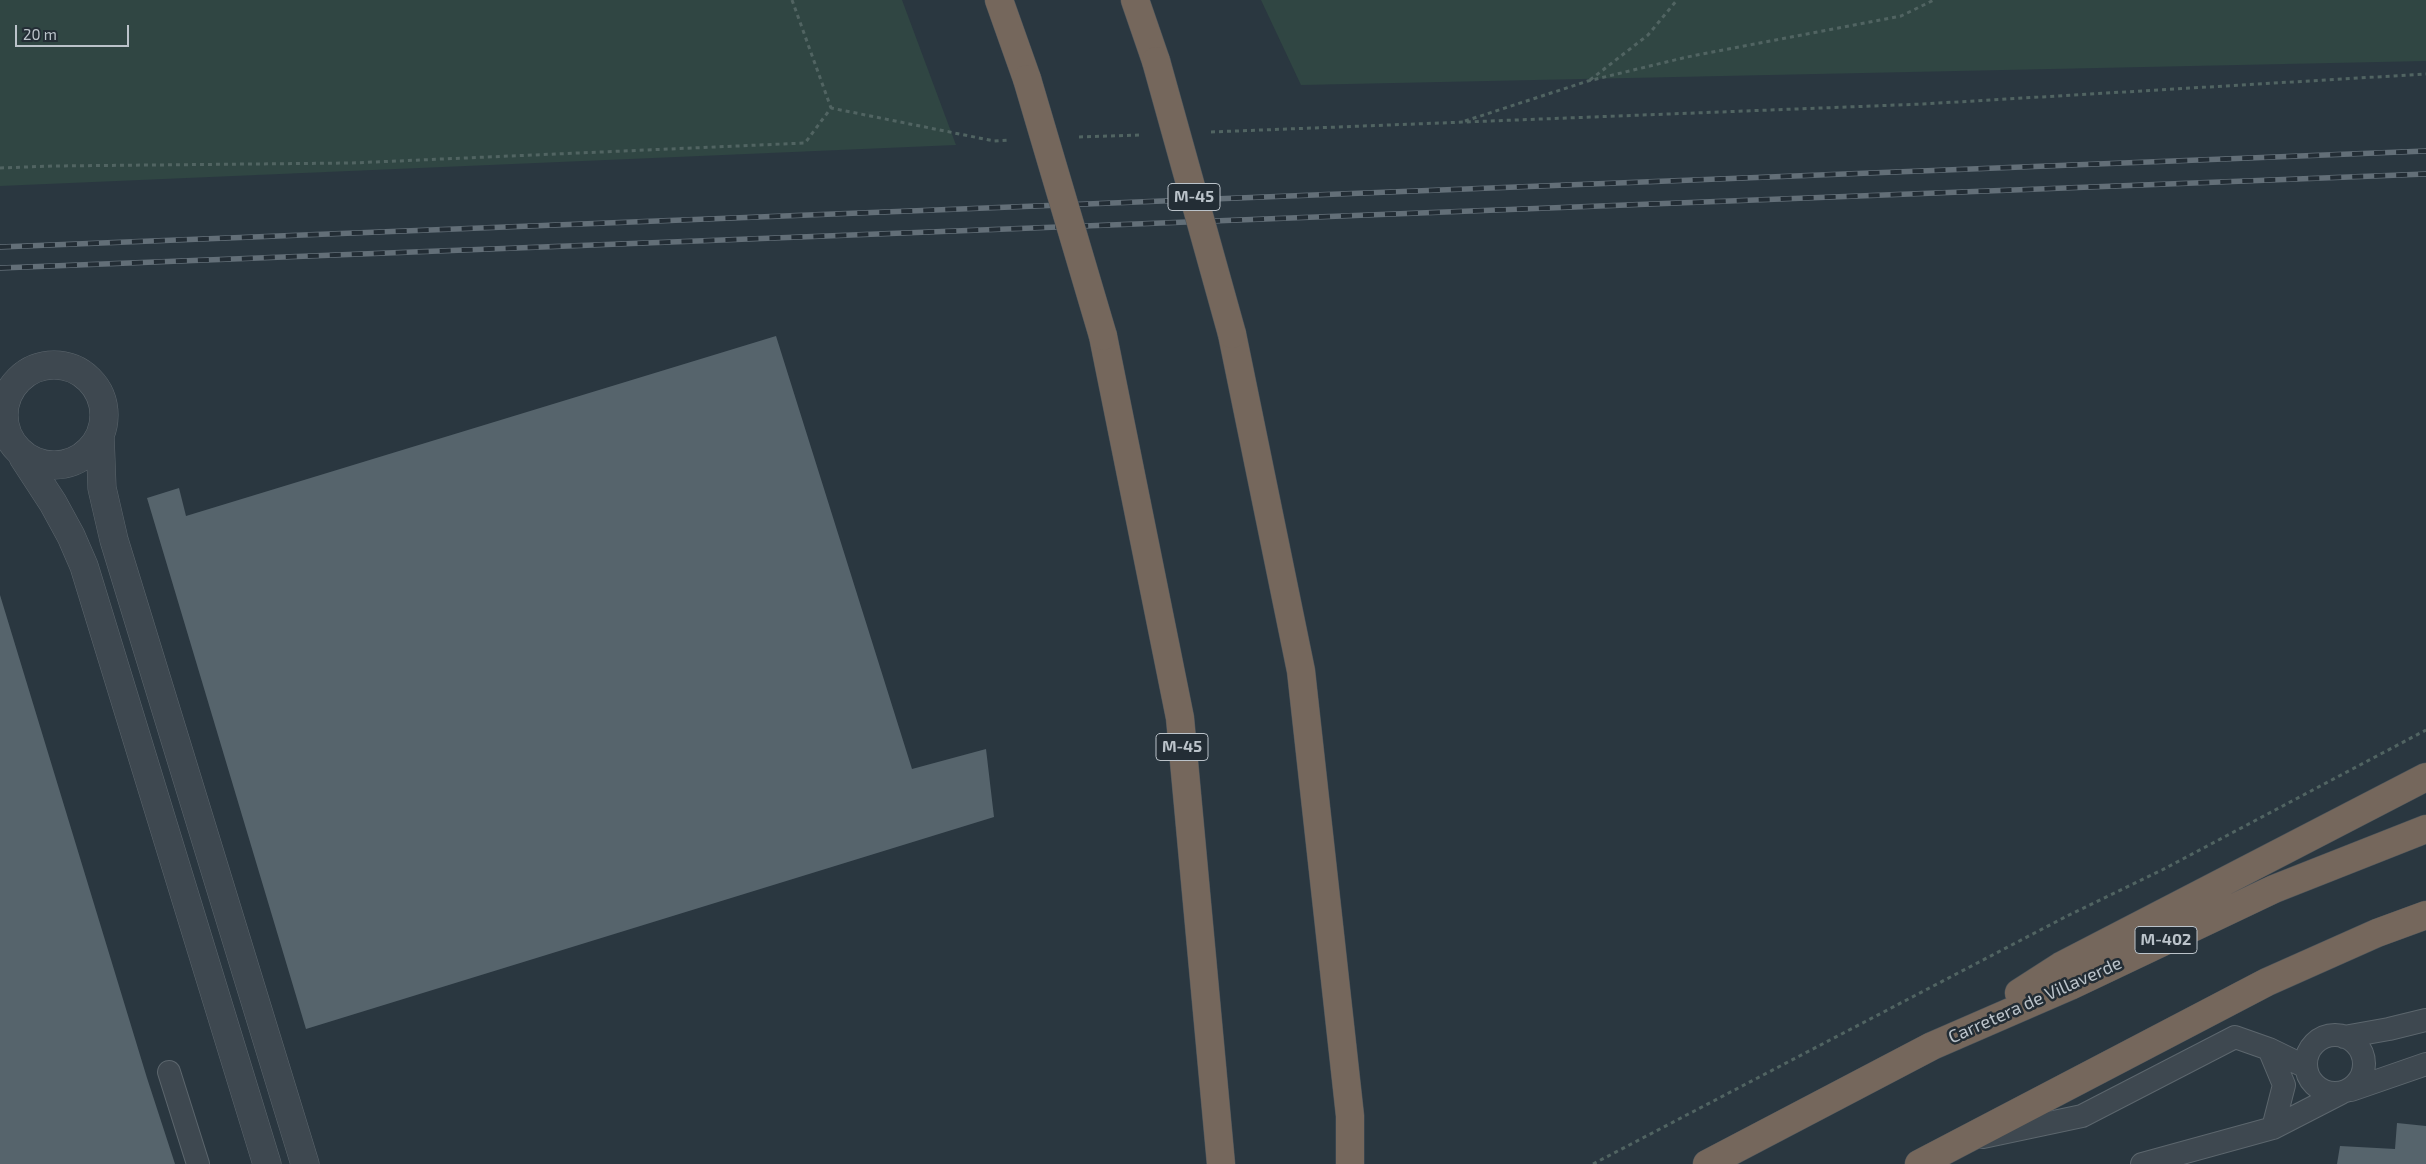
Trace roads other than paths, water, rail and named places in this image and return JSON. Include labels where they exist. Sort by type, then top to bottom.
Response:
[{"type":"highway","name":"M-45","points":[[999,0],[1027,80],[1103,336],[1180,718],[1221,1164]]},
{"type":"highway","name":"M-45","points":[[1135,0],[1156,60],[1232,334],[1301,671],[1350,1116],[1350,1164]]},
{"type":"highway","points":[[1932,1046],[2061,966],[2426,777]]},
{"type":"highway","name":"Carretera de Villaverde","points":[[1707,1164],[1932,1046],[2070,986],[2274,889],[2426,829]]},
{"type":"highway","points":[[1919,1164],[2267,982],[2378,933],[2426,915]]},
{"type":"street","points":[[23,457],[41,464],[69,462],[88,452],[100,435],[104,422],[102,400],[99,392],[87,377],[72,367],[53,364],[13,371],[4,412],[5,424],[10,443],[23,457],[53,503],[71,536],[84,566],[267,1164]]},
{"type":"street","points":[[100,435],[102,488],[112,533],[305,1164]]},
{"type":"lane","points":[[2344,1037],[2426,1020]]},
{"type":"lane","points":[[2334,1035],[2344,1037],[2353,1041],[2360,1049],[2364,1058],[2363,1073],[2346,1091],[2327,1092],[2318,1088],[2311,1081],[2306,1067],[2306,1057],[2318,1041],[2334,1035]]},
{"type":"lane","points":[[1965,1140],[2082,1116],[2235,1037],[2269,1049],[2306,1067]]},
{"type":"lane","points":[[2269,1049],[2284,1085],[2273,1128]]},
{"type":"lane","points":[[2142,1164],[2273,1128],[2346,1091],[2426,1064]]},
{"type":"lane","points":[[169,1072],[198,1164]]},
{"type":"railway","points":[[0,247],[2426,151]]},
{"type":"railway","points":[[0,268],[2426,174]]}]
